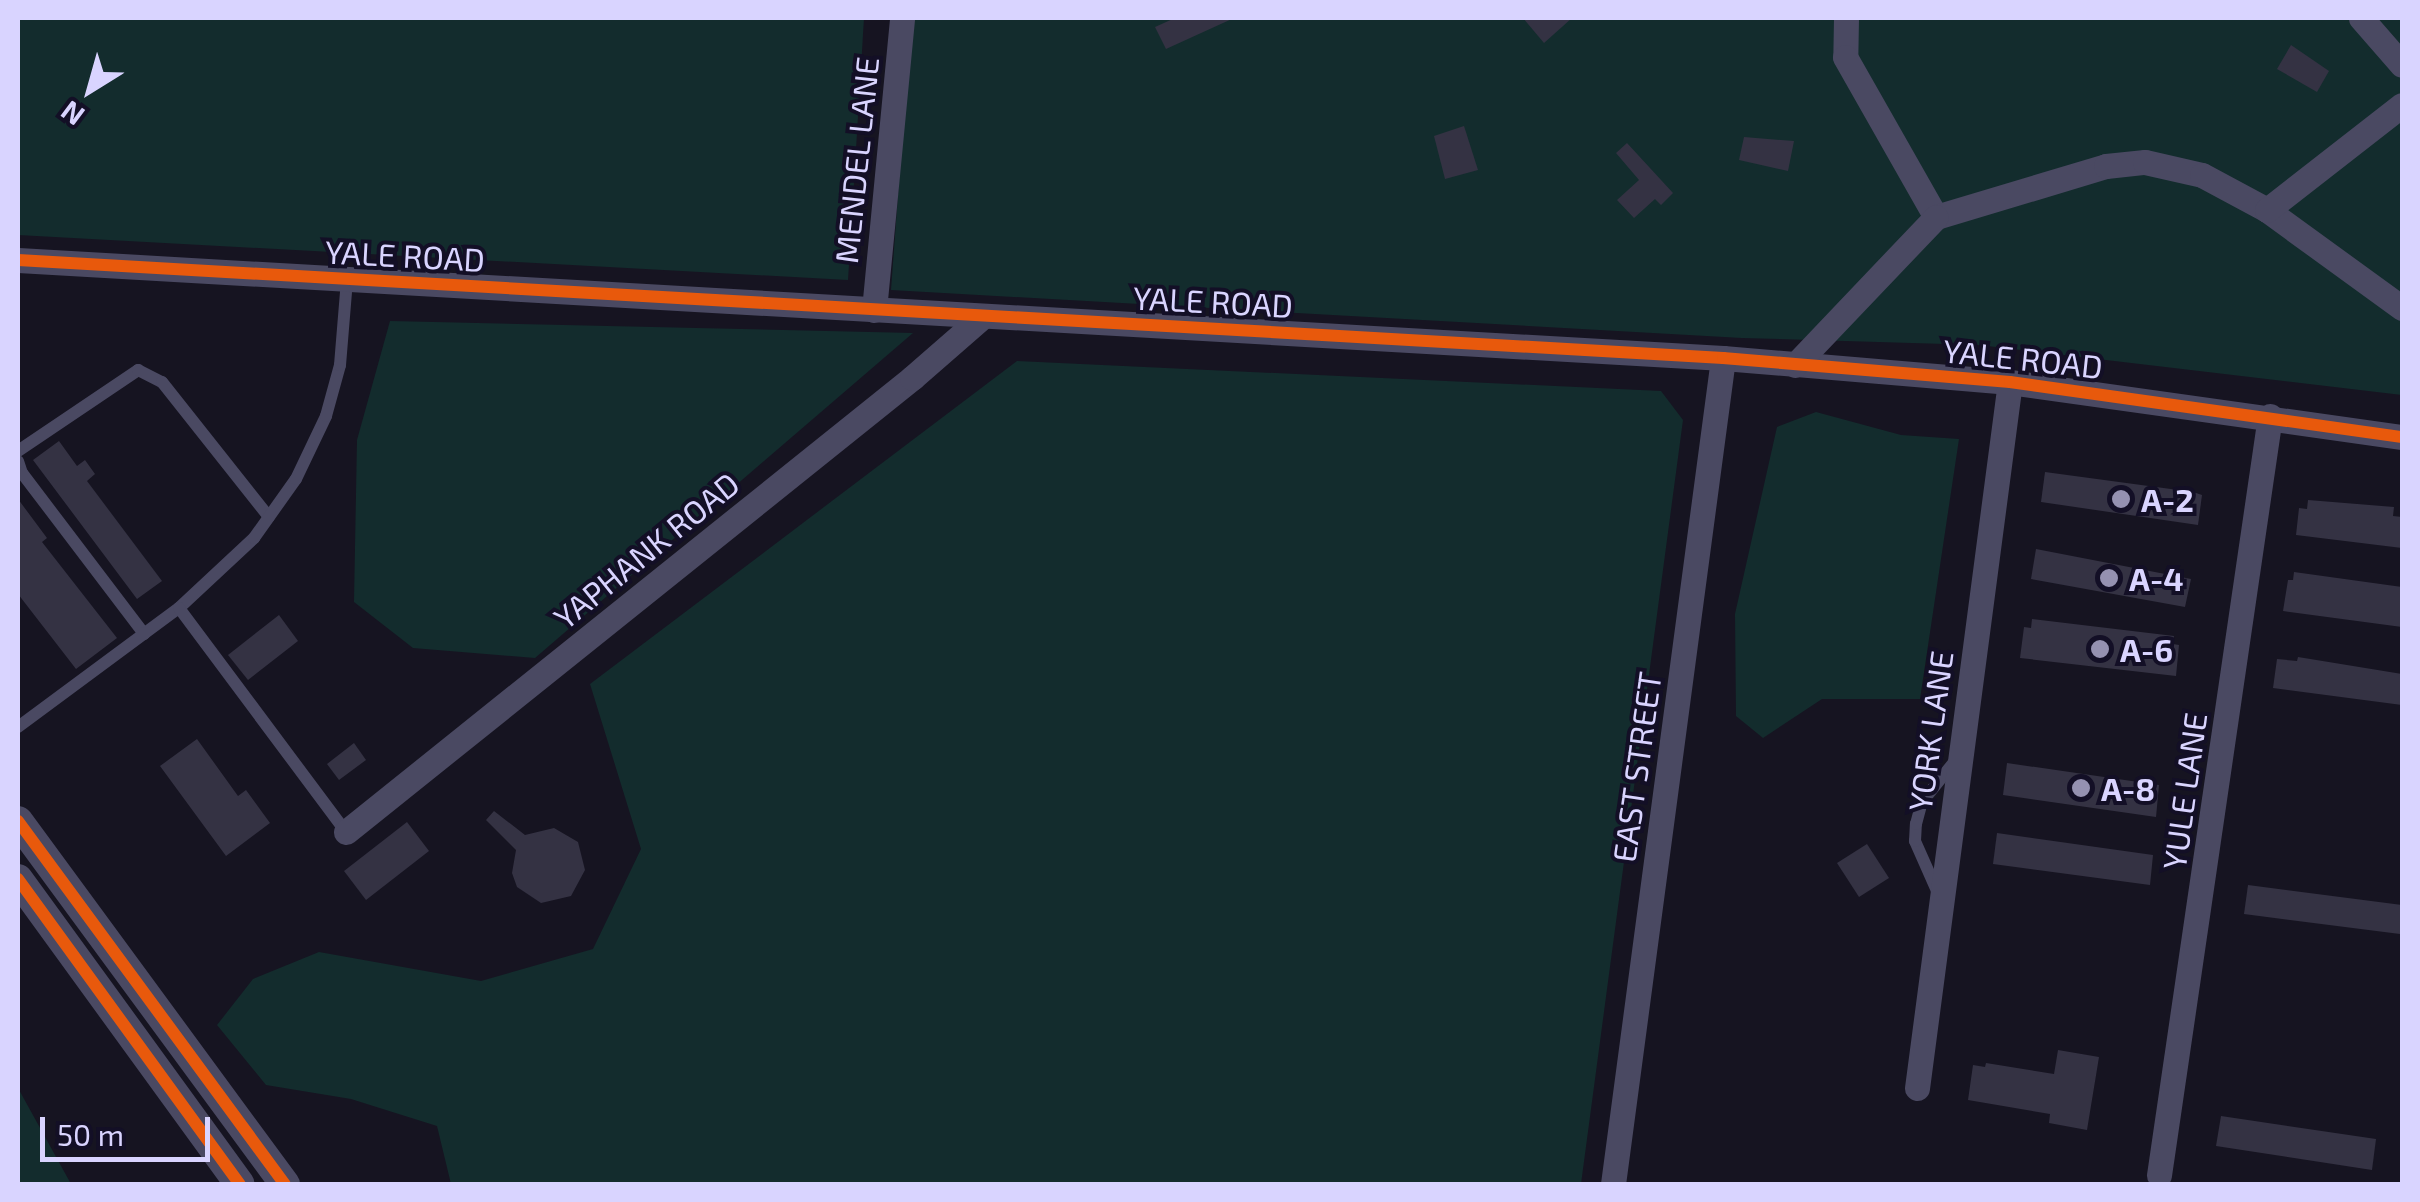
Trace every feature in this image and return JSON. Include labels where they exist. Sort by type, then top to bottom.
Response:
[{"type":"street","name":"MENDEL LANE","points":[[874,310],[902,18]]},
{"type":"street","points":[[1846,18],[1846,57],[1936,217]]},
{"type":"street","points":[[2360,18],[2402,65]]},
{"type":"street","points":[[2267,210],[2402,105]]},
{"type":"street","points":[[1795,365],[1936,217],[2106,166],[2145,162],[2202,175],[2267,210],[2402,308]]},
{"type":"street","name":"YALE ROAD","points":[[18,260],[1723,358],[2010,382],[2402,437]]},
{"type":"street","name":"YAPHANK ROAD","points":[[346,832],[912,378],[982,316]]},
{"type":"street","name":"EAST STREET","points":[[1613,1184],[1723,358]]},
{"type":"street","name":"YORK LANE","points":[[1916,1088],[2010,382]]},
{"type":"street","name":"YULE LANE","points":[[2159,1175],[2270,416]]},
{"type":"street","points":[[18,822],[284,1184]]},
{"type":"street","points":[[18,879],[240,1184]]},
{"type":"lane","points":[[18,727],[179,608],[254,538],[296,479],[326,416],[340,365],[347,279]]},
{"type":"lane","points":[[18,451],[138,370],[162,382],[269,517]]},
{"type":"lane","points":[[18,462],[22,474],[144,634]]},
{"type":"lane","points":[[179,608],[346,832]]},
{"type":"green space","points":[[18,18],[864,18],[848,280],[18,235]]},
{"type":"green space","points":[[911,18],[2402,18],[2402,395],[1979,345],[1742,338],[891,290]]},
{"type":"green space","points":[[390,321],[913,333],[535,658],[413,648],[354,602],[357,440]]},
{"type":"green space","points":[[1017,361],[1661,391],[1683,420],[1581,1184],[451,1184],[437,1126],[351,1099],[266,1085],[217,1025],[253,979],[319,952],[481,981],[593,949],[641,849],[590,684]]},
{"type":"green space","points":[[1816,412],[1901,435],[1959,439],[1920,699],[1822,699],[1763,738],[1736,716],[1735,614],[1777,427]]},
{"type":"green space","points":[[18,1088],[71,1184],[18,1184]]},
{"type":"building","points":[[1175,18],[1234,18],[1166,49],[1155,27]]},
{"type":"building","points":[[1523,18],[1572,18],[1544,43]]},
{"type":"building","points":[[2291,45],[2329,71],[2317,92],[2277,69]]},
{"type":"building","points":[[1464,126],[1478,170],[1445,179],[1434,136]]},
{"type":"building","points":[[1744,137],[1794,141],[1788,171],[1739,160]]},
{"type":"building","points":[[1627,143],[1673,193],[1661,205],[1655,199],[1634,218],[1617,200],[1639,180],[1616,153]]},
{"type":"building","points":[[59,441],[77,466],[85,460],[95,474],[87,481],[162,581],[137,599],[33,460]]},
{"type":"building","name":"A-2","points":[[2045,472],[2202,495],[2198,525],[2041,502]]},
{"type":"building","points":[[18,499],[47,538],[42,542],[117,638],[76,669],[18,594]]},
{"type":"building","points":[[2308,500],[2394,507],[2393,516],[2402,517],[2402,548],[2296,535],[2299,508],[2307,509]]},
{"type":"building","name":"A-4","points":[[2036,549],[2191,579],[2185,607],[2031,579]]},
{"type":"building","points":[[2294,572],[2402,587],[2402,627],[2283,611],[2288,580],[2293,580]]},
{"type":"building","points":[[279,615],[298,641],[248,680],[228,655]]},
{"type":"building","name":"A-6","points":[[2032,619],[2174,636],[2173,644],[2179,645],[2176,676],[2020,658],[2024,627],[2031,628]]},
{"type":"building","points":[[2298,657],[2402,674],[2402,705],[2273,688],[2277,659],[2297,661]]},
{"type":"building","points":[[197,739],[238,796],[246,790],[270,823],[226,856],[160,766]]},
{"type":"building","points":[[354,743],[366,760],[339,780],[327,764]]},
{"type":"building","name":"A-8","points":[[2007,763],[2159,785],[2156,817],[2003,795]]},
{"type":"building","points":[[494,811],[525,835],[554,828],[578,842],[585,870],[571,896],[541,903],[517,887],[512,873],[516,850],[486,820]]},
{"type":"building","points":[[407,822],[429,851],[366,900],[344,871]]},
{"type":"building","points":[[1997,833],[2153,855],[2150,885],[1993,864]]},
{"type":"building","points":[[1867,844],[1889,878],[1859,897],[1837,863]]},
{"type":"building","points":[[2248,885],[2402,905],[2400,934],[2244,914]]},
{"type":"building","points":[[2058,1050],[2099,1057],[2087,1130],[2049,1123],[2050,1114],[1968,1100],[1973,1065],[1985,1067],[1986,1063],[2054,1074]]},
{"type":"building","points":[[2221,1116],[2376,1139],[2372,1170],[2216,1146]]},
{"type":"cycle path","points":[[18,260],[1723,358],[2010,382],[2402,437]]},
{"type":"cycle path","points":[[18,821],[285,1184]]},
{"type":"cycle path","points":[[18,879],[240,1184]]},
{"type":"place","name":"A-2","points":[[2121,499]]},
{"type":"place","name":"A-4","points":[[2109,578]]},
{"type":"place","name":"A-6","points":[[2100,649]]},
{"type":"place","name":"A-8","points":[[2081,788]]}]
